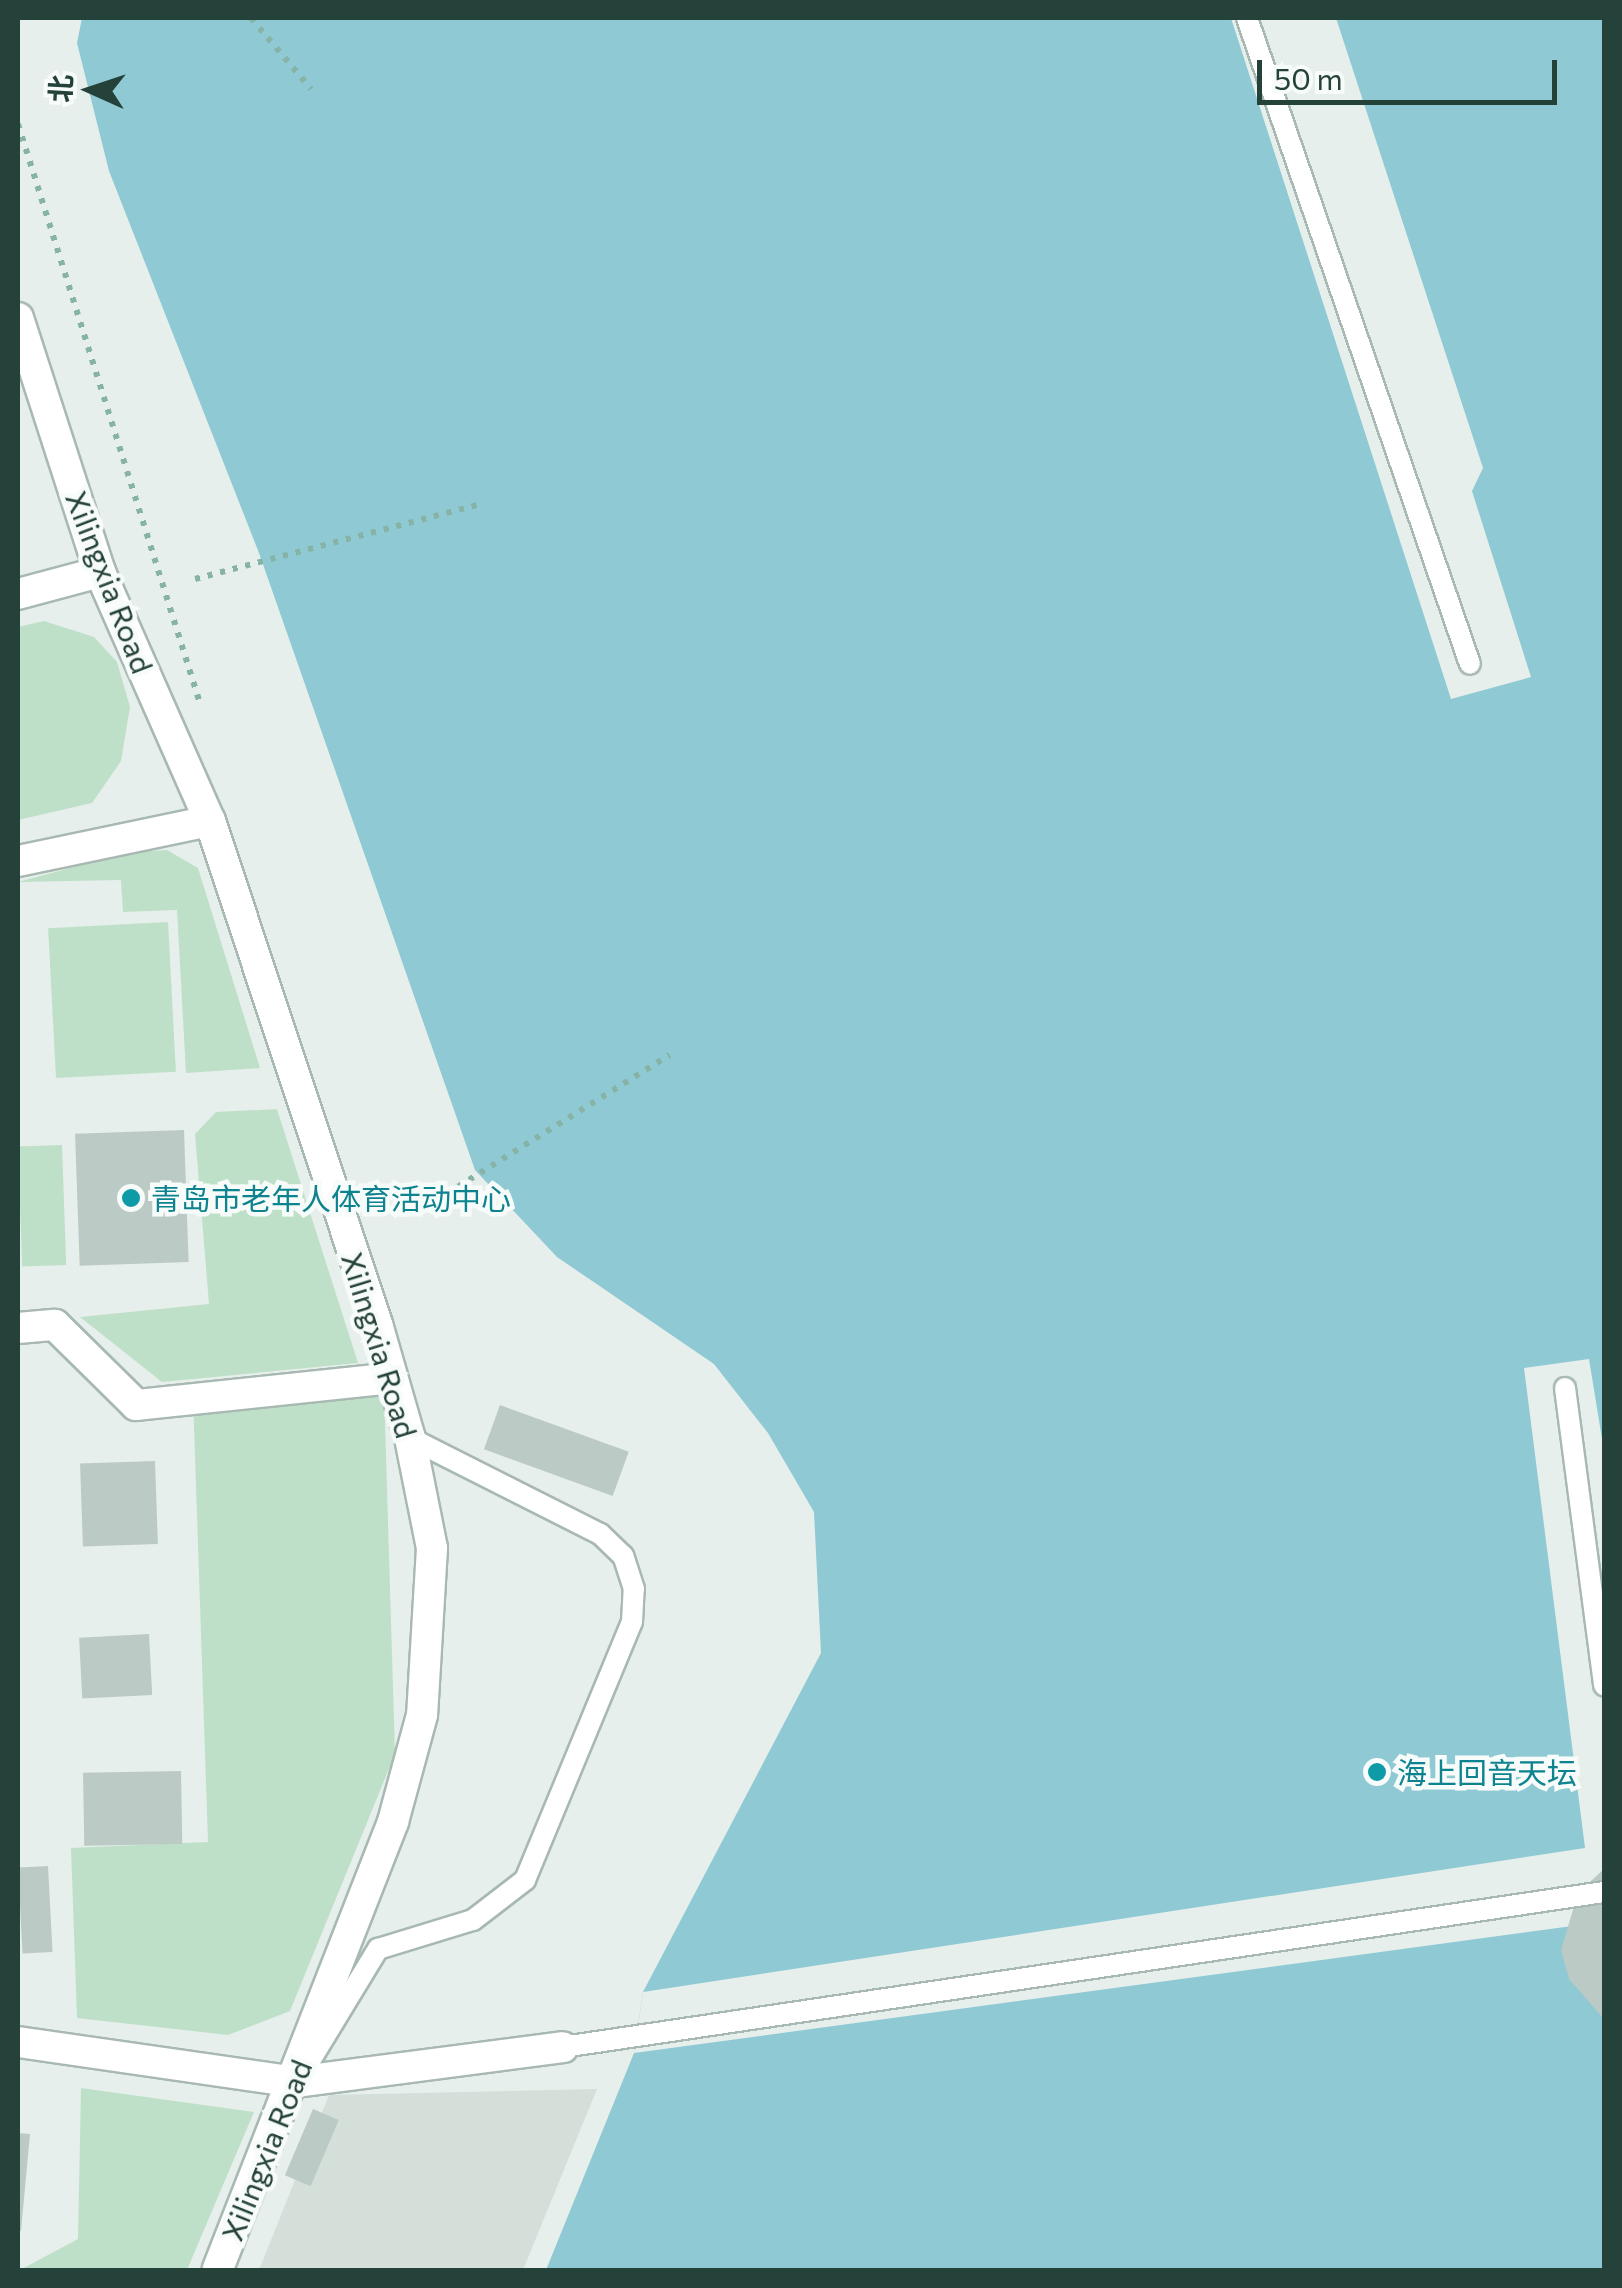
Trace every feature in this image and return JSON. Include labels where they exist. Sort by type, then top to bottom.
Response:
[{"type":"street","name":"Xilingxia Road","points":[[18,318],[100,572],[210,821],[392,1378],[410,1438],[432,1548],[422,1715],[393,1822],[296,2082],[217,2270]]},
{"type":"street","points":[[18,594],[100,572]]},
{"type":"street","points":[[18,861],[210,821]]},
{"type":"street","points":[[18,1328],[56,1326],[136,1404],[392,1378]]},
{"type":"street","points":[[18,2042],[296,2082],[564,2047]]},
{"type":"lane","points":[[1248,18],[1470,664]]},
{"type":"lane","points":[[1565,1388],[1604,1685]]},
{"type":"lane","points":[[296,2082],[378,1949],[473,1920],[526,1880],[632,1622],[634,1589],[622,1556],[600,1534],[410,1438]]},
{"type":"lane","points":[[564,2047],[1604,1892]]},
{"type":"path","points":[[250,18],[311,90]]},
{"type":"path","points":[[195,579],[480,504]]},
{"type":"path","points":[[414,1214],[669,1055]]},
{"type":"shaded area","points":[[597,2089],[523,2270],[259,2270],[329,2095]]},
{"type":"green space","points":[[44,621],[94,637],[117,662],[130,707],[121,761],[92,803],[18,820],[18,627]]},
{"type":"green space","points":[[167,850],[198,868],[260,1068],[186,1073],[177,910],[123,912],[121,880],[18,882],[130,852]]},
{"type":"green space","points":[[168,922],[176,1072],[56,1078],[48,928]]},
{"type":"green space","points":[[277,1109],[358,1363],[162,1382],[80,1317],[209,1304],[195,1134],[216,1112]]},
{"type":"green space","points":[[62,1145],[66,1265],[22,1266],[18,1147]]},
{"type":"green space","points":[[384,1390],[395,1754],[290,2011],[228,2035],[77,2018],[71,1848],[208,1842],[193,1397]]},
{"type":"green space","points":[[81,2088],[254,2112],[187,2270],[20,2270],[78,2239]]},
{"type":"water","points":[[82,18],[1231,18],[1451,699],[1531,677],[1472,491],[1483,468],[1336,18],[1604,18],[1604,2270],[546,2270],[634,2053],[643,1992],[821,1653],[814,1512],[768,1433],[714,1364],[557,1257],[475,1170],[259,553],[109,171],[77,43]]},
{"type":"pier","points":[[1589,1359],[1604,1451],[1604,1986],[1595,1923],[634,2053],[643,1992],[1585,1848],[1524,1368]]},
{"type":"building","name":"青岛市老年人体育活动中心","points":[[184,1130],[189,1262],[80,1266],[75,1134]]},
{"type":"building","points":[[500,1405],[629,1452],[613,1496],[484,1449]]},
{"type":"building","points":[[155,1461],[158,1544],[83,1547],[80,1464]]},
{"type":"building","points":[[149,1634],[152,1695],[82,1699],[79,1638]]},
{"type":"building","points":[[181,1771],[182,1844],[84,1846],[83,1773]]},
{"type":"building","points":[[48,1866],[53,1952],[23,1953],[18,1868]]},
{"type":"building","points":[[1604,1869],[1604,2019],[1569,1979],[1561,1950],[1578,1893]]},
{"type":"building","points":[[313,2109],[339,2120],[311,2186],[285,2175]]},
{"type":"building","points":[[18,2133],[30,2134],[21,2231],[18,2230]]},
{"type":"place","name":"青岛市老年人体育活动中心","points":[[131,1198]]},
{"type":"place","name":"海上回音天坛","points":[[1377,1772]]}]
